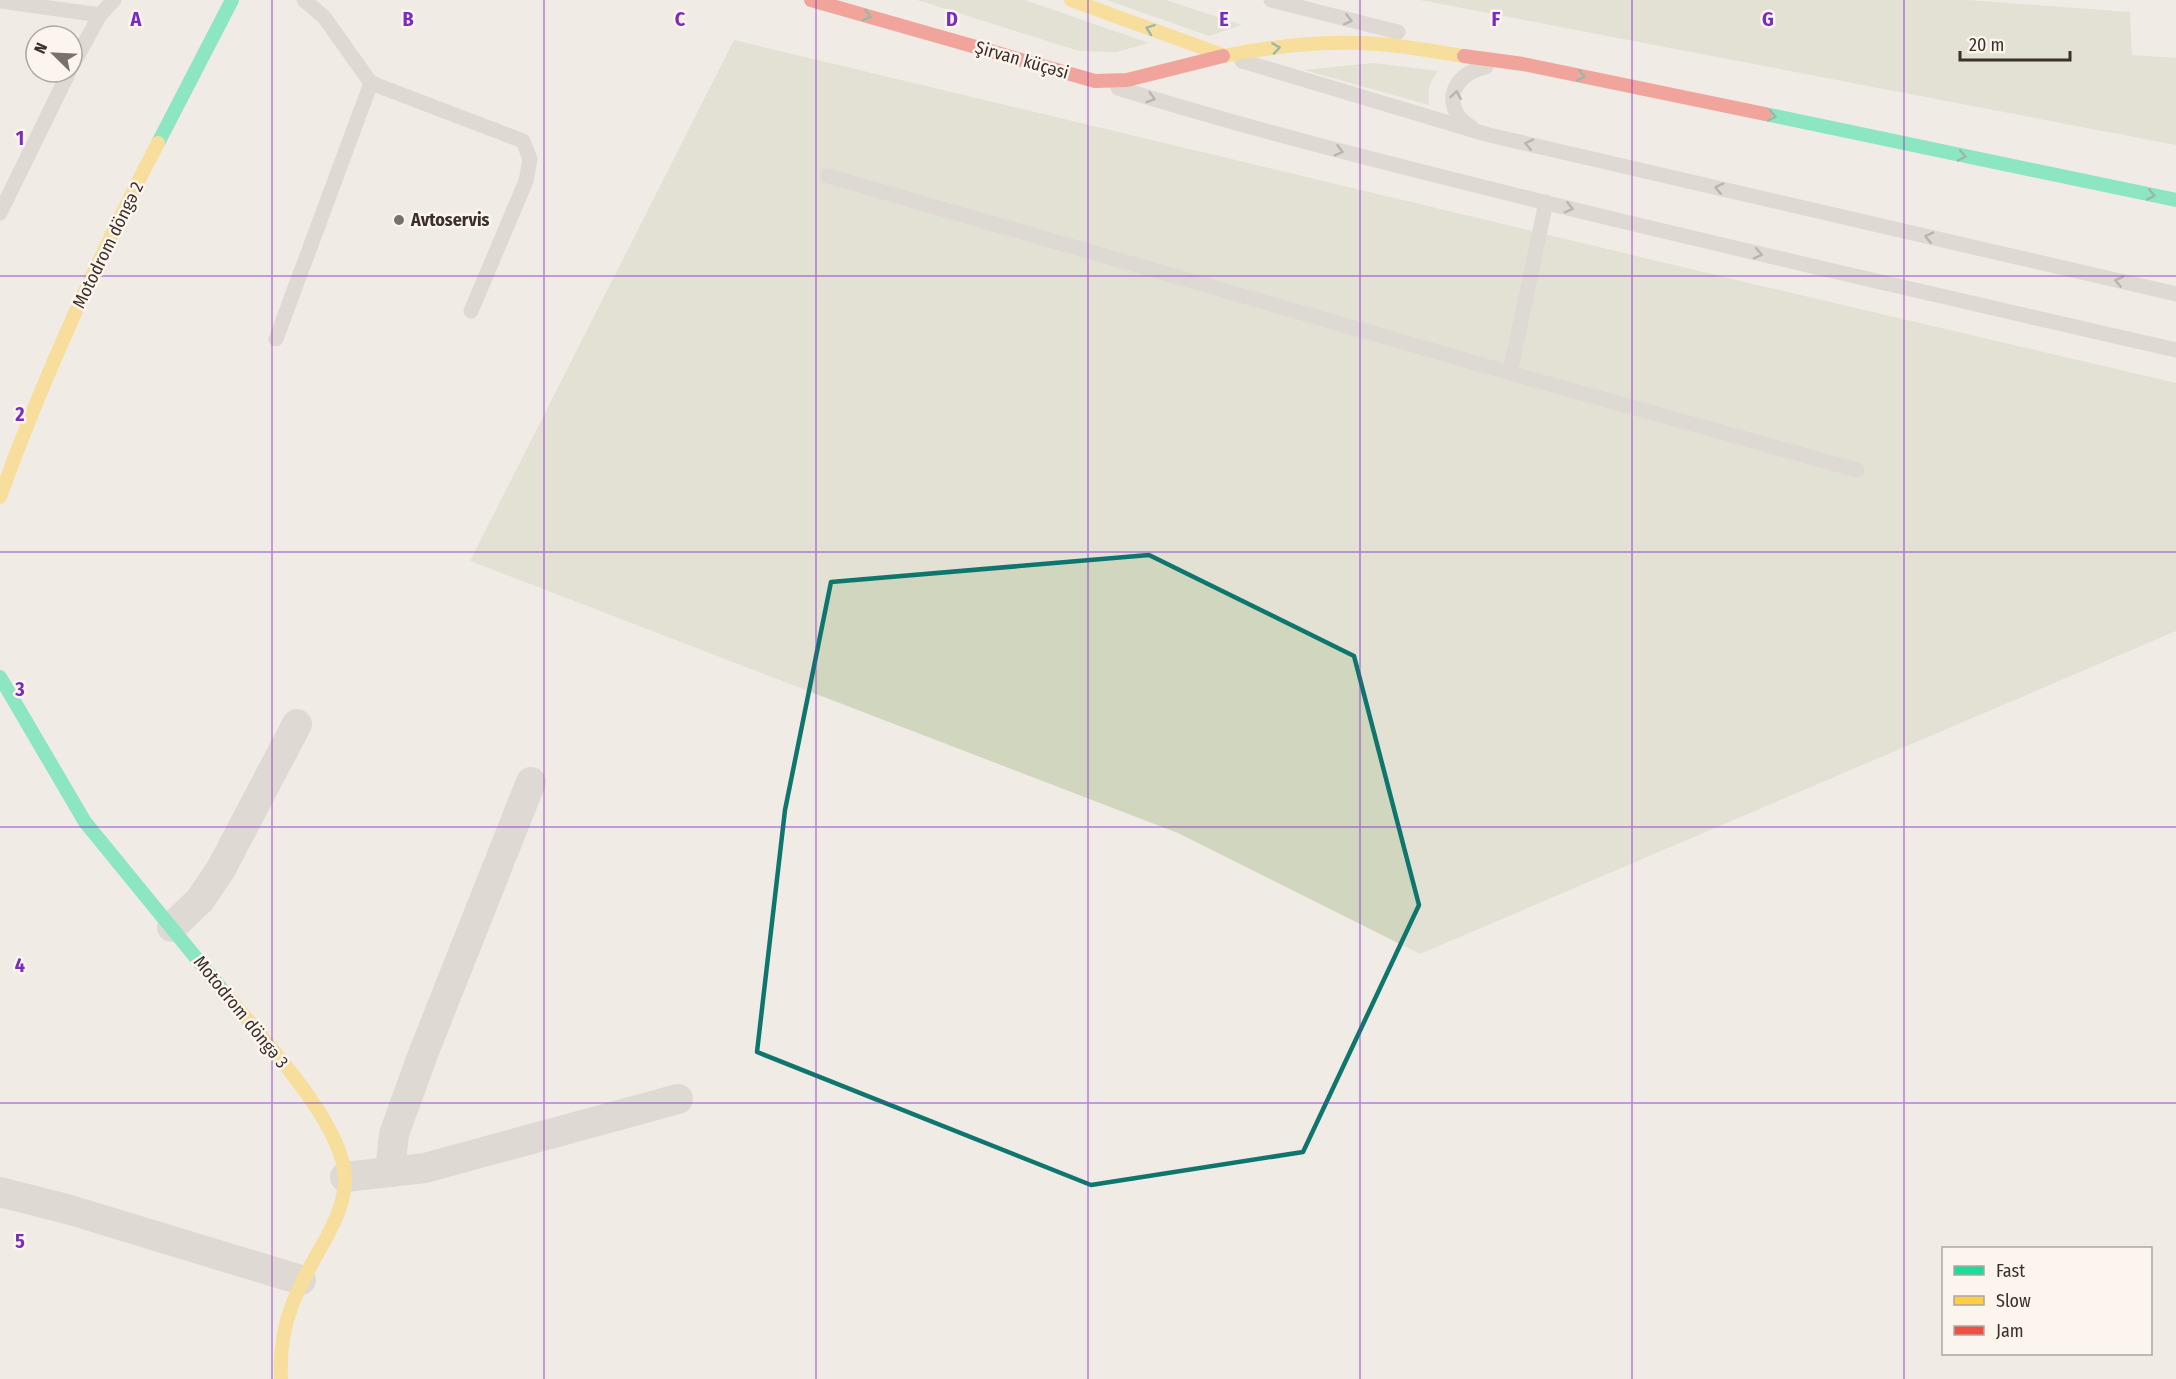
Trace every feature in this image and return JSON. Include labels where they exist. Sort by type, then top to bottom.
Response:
[{"type":"main road","name":"Motodrom döngə 2","points":[[0,497],[6,460],[46,373],[96,266],[232,0]]},
{"type":"main road","name":"Şirvan küçəsi","points":[[811,0],[1095,81],[1128,80],[1225,56],[1318,43],[1378,44],[1523,64],[2176,200]]},
{"type":"main road","points":[[1071,0],[1225,56]]},
{"type":"main road","name":"Motodrom döngə 3","points":[[0,677],[85,822],[313,1101],[334,1135],[345,1176],[343,1194],[336,1218],[302,1280],[284,1327],[280,1358],[282,1379]]},
{"type":"street","points":[[172,927],[200,900],[221,869],[297,724]]},
{"type":"street","points":[[390,1172],[394,1134],[419,1064],[531,782]]},
{"type":"street","points":[[345,1176],[425,1168],[678,1099]]},
{"type":"street","points":[[0,1192],[67,1209],[302,1280]]},
{"type":"lane","points":[[84,44],[100,15],[114,0]]},
{"type":"lane","points":[[304,0],[324,17],[371,83],[523,141],[530,159],[526,181],[471,311]]},
{"type":"lane","points":[[1271,0],[1523,64]]},
{"type":"lane","points":[[0,1],[100,15]]},
{"type":"lane","points":[[1225,56],[1489,135],[2176,294]]},
{"type":"lane","points":[[1489,135],[1471,128],[1458,116],[1454,103],[1455,91],[1462,76],[1476,69],[1494,65],[1523,64]]},
{"type":"lane","points":[[1095,81],[1184,109],[1343,153],[1734,249],[2176,350]]},
{"type":"lane","points":[[276,339],[371,83]]},
{"type":"lane","points":[[0,213],[63,84]]},
{"type":"lane","points":[[828,176],[1510,373],[1857,470]]},
{"type":"lane","points":[[1510,373],[1546,202]]},
{"type":"highlighted area","points":[[1149,555],[1354,656],[1419,905],[1303,1152],[1091,1185],[757,1052],[785,810],[831,582]]},
{"type":"green space","points":[[917,0],[1025,0],[1149,43],[1116,52],[1079,51]]},
{"type":"green space","points":[[1107,0],[1166,0],[1242,25],[1209,36]]},
{"type":"green space","points":[[1420,0],[1968,0],[2130,12],[2132,55],[2176,58],[2176,145]]},
{"type":"green space","points":[[734,40],[2176,383],[2176,631],[1420,954],[1178,833],[470,561]]},
{"type":"green space","points":[[1373,63],[1439,71],[1430,86],[1429,105],[1304,70]]},
{"type":"traffic: fast","points":[[158,143],[232,0]]},
{"type":"traffic: fast","points":[[1765,114],[2176,200]]},
{"type":"traffic: fast","points":[[0,677],[85,822],[224,992]]},
{"type":"traffic: slow","points":[[1071,0],[1225,56]]},
{"type":"traffic: slow","points":[[1223,56],[1261,49],[1320,43],[1389,45],[1464,56]]},
{"type":"traffic: slow","points":[[0,497],[73,317],[158,143]]},
{"type":"traffic: slow","points":[[224,992],[316,1106],[341,1156],[345,1178],[343,1195],[335,1219],[291,1307],[283,1341],[281,1379]]},
{"type":"traffic: jam","points":[[811,0],[1095,81],[1127,80],[1223,56]]},
{"type":"traffic: jam","points":[[1464,56],[1523,64],[1765,114]]},
{"type":"place","name":"Avtoservis","points":[[399,220]]}]
